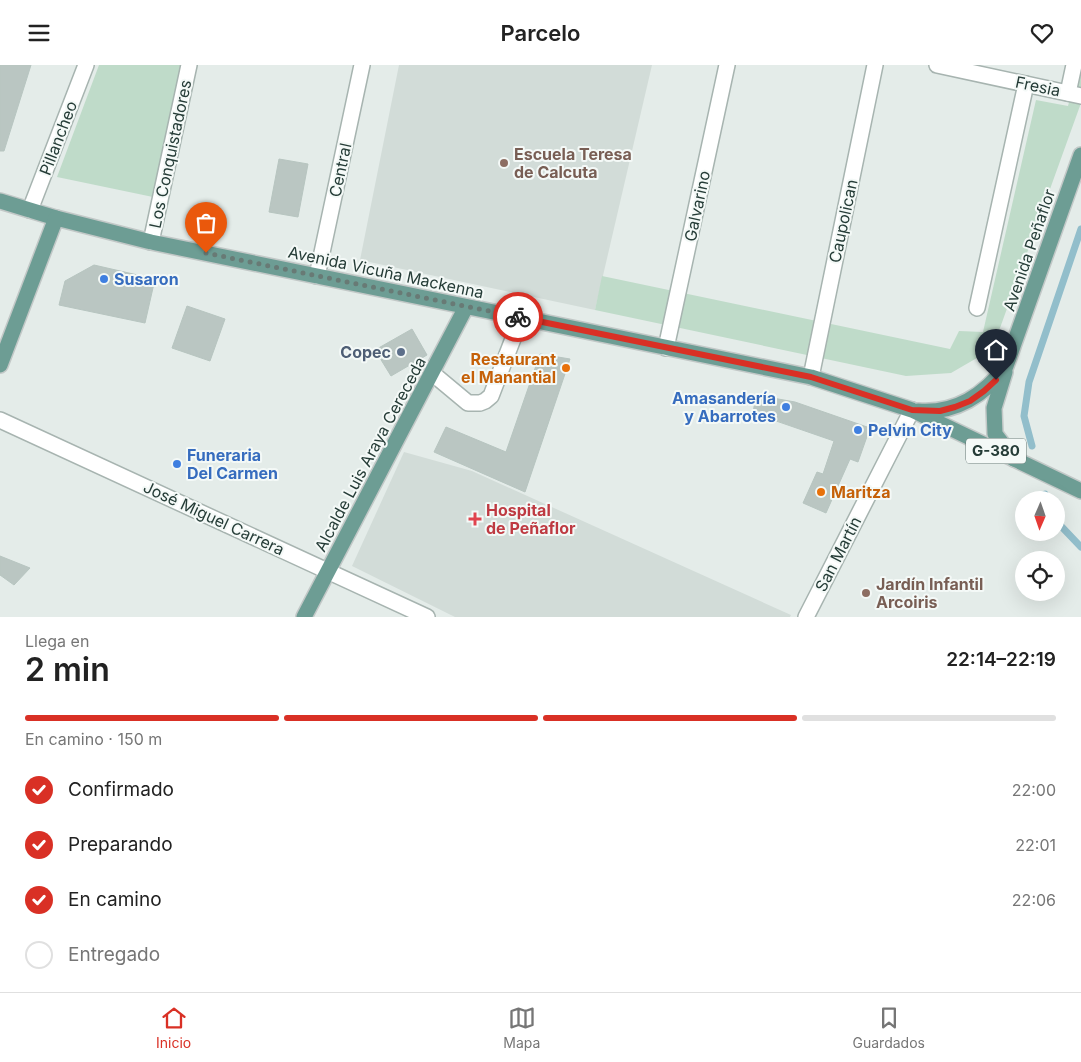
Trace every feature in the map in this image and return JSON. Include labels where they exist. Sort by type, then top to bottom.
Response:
[{"type":"main road","name":"Avenida Peñaflor","points":[[912,410],[940,411],[970,401],[996,380],[1006,366],[1081,155]]},
{"type":"main road","name":"Avenida Vicuña Mackenna","points":[[0,201],[56,218],[151,242],[811,377],[912,410]]},
{"type":"main road","points":[[0,365],[56,218]]},
{"type":"main road","name":"Alcalde Luis Araya Cereceda","points":[[304,617],[466,307]]},
{"type":"main road","points":[[1006,366],[994,408],[995,433],[1015,460]]},
{"type":"main road","name":"G-380","points":[[912,410],[1081,491]]},
{"type":"street","name":"Pillancheo","points":[[30,210],[86,65]]},
{"type":"street","name":"Los Conquistadores","points":[[151,242],[189,65]]},
{"type":"street","name":"Central","points":[[317,276],[362,65]]},
{"type":"street","name":"Galvarino","points":[[666,348],[728,65]]},
{"type":"street","name":"Caupolican","points":[[811,377],[875,65]]},
{"type":"street","name":"Fresia","points":[[936,65],[1075,94]]},
{"type":"street","points":[[1074,65],[1075,94]]},
{"type":"street","name":"Avenida Peñaflor","points":[[978,309],[1026,84]]},
{"type":"street","points":[[432,373],[468,403],[485,401],[491,396],[521,318]]},
{"type":"street","name":"San Martín","points":[[806,617],[912,410]]},
{"type":"street","name":"José Miguel Carrera","points":[[0,420],[427,617]]},
{"type":"shaded area","name":"Escuela Teresa de Calcuta","points":[[399,65],[652,65],[595,310],[360,260]]},
{"type":"shaded area","name":"Hospital de Peñaflor","points":[[404,452],[472,471],[791,615],[790,617],[455,617],[352,566]]},
{"type":"green space","points":[[99,65],[181,65],[153,197],[57,177]]},
{"type":"green space","points":[[1079,65],[1081,65],[1081,103],[1000,328],[982,355],[951,373],[906,376],[595,310],[602,276],[950,349],[959,331],[983,332],[1036,100],[1068,106]]},
{"type":"building","points":[[0,65],[31,65],[4,151],[0,151]]},
{"type":"building","points":[[279,159],[308,164],[298,217],[269,212]]},
{"type":"building","points":[[94,265],[155,279],[145,323],[59,305],[65,281]]},
{"type":"building","points":[[187,306],[225,319],[210,361],[172,348]]},
{"type":"building","name":"Copec","points":[[412,329],[427,355],[391,376],[375,350]]},
{"type":"building","points":[[540,354],[570,359],[525,492],[434,452],[446,427],[506,452]]},
{"type":"building","points":[[756,395],[795,402],[870,428],[858,462],[850,459],[826,513],[803,503],[817,472],[823,474],[834,441],[753,413]]},
{"type":"building","points":[[0,556],[30,568],[14,585],[0,575]]},
{"type":"waterway","points":[[1032,446],[1024,416],[1029,382],[1081,229]]},
{"type":"waterway","points":[[1065,530],[1081,547]]},
{"type":"way so far","points":[[206,253],[518,317]]},
{"type":"place","name":"Escuela Teresa de Calcuta","points":[[504,163]]},
{"type":"place","name":"Susaron","points":[[104,279]]},
{"type":"place","name":"Copec","points":[[401,352]]},
{"type":"place","name":"Restaurant el Manantial","points":[[566,368]]},
{"type":"place","name":"Amasandería y Abarrotes","points":[[786,407]]},
{"type":"place","name":"Pelvin City","points":[[858,430]]},
{"type":"place","name":"Funeraria Del Carmen","points":[[177,464]]},
{"type":"place","name":"Maritza","points":[[821,492]]},
{"type":"place","name":"Hospital de Peñaflor","points":[[475,519]]},
{"type":"place","name":"Jardín Infantil Arcoiris","points":[[866,593]]},
{"type":"route","points":[[518,317],[811,377],[912,410],[924,412],[940,411],[970,401],[996,380]]}]
